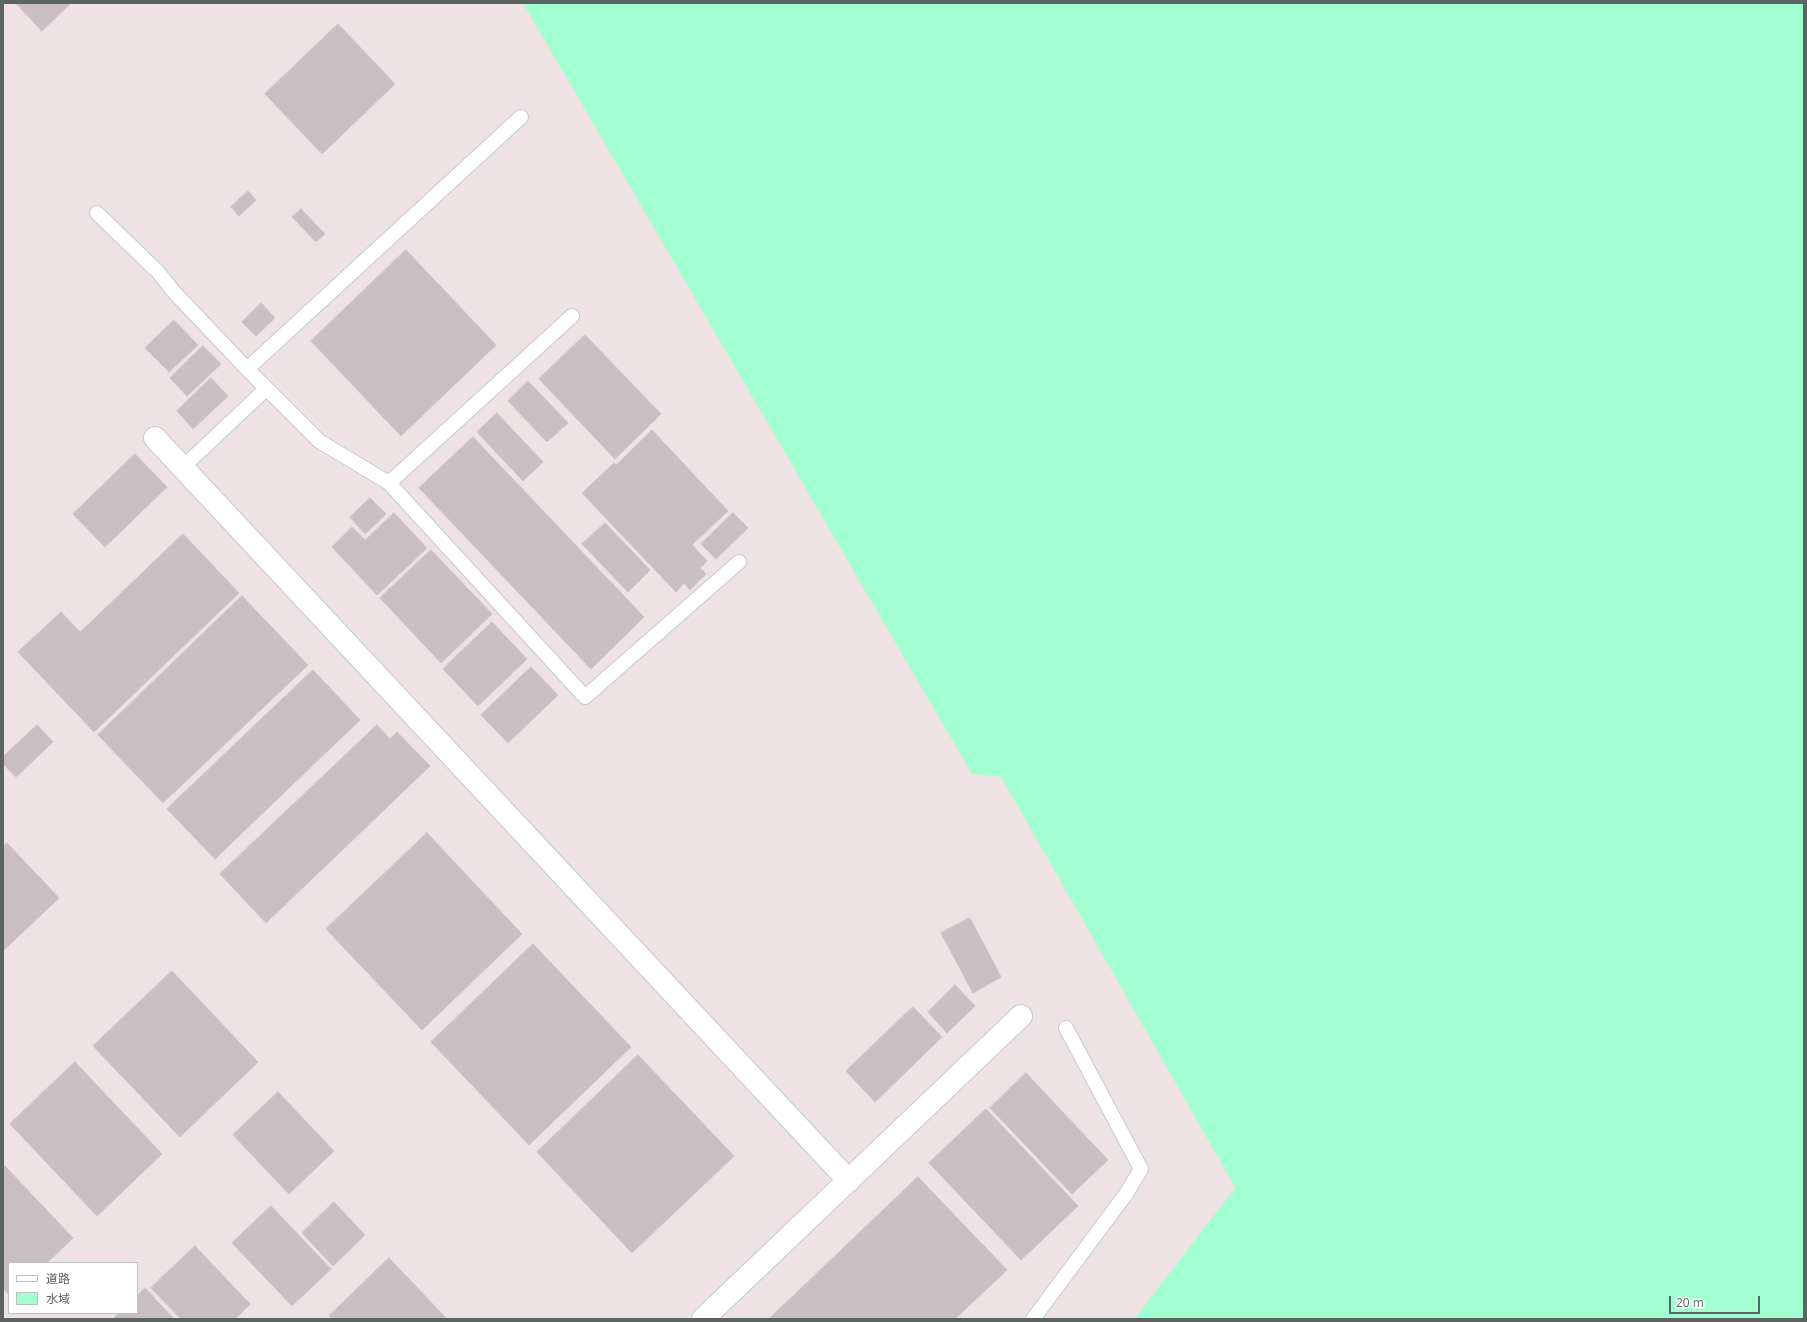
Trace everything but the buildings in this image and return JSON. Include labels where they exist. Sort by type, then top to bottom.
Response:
[{"type":"street","points":[[155,438],[849,1181]]},
{"type":"street","points":[[703,1319],[1021,1016]]},
{"type":"lane","points":[[247,369],[521,117]]},
{"type":"lane","points":[[97,213],[158,272],[174,292],[266,389],[319,441],[389,483],[585,697],[739,562]]},
{"type":"lane","points":[[389,483],[572,316]]},
{"type":"lane","points":[[182,468],[266,389]]},
{"type":"lane","points":[[1033,1319],[1126,1194],[1141,1169],[1066,1028]]},
{"type":"water","points":[[523,3],[1804,3],[1804,1319],[1134,1319],[1235,1187],[1001,777],[972,774]]},
{"type":"pier","points":[[972,774],[1001,777],[1235,1188],[1134,1319],[1132,1319],[1233,1187],[1000,779],[972,776]]}]
